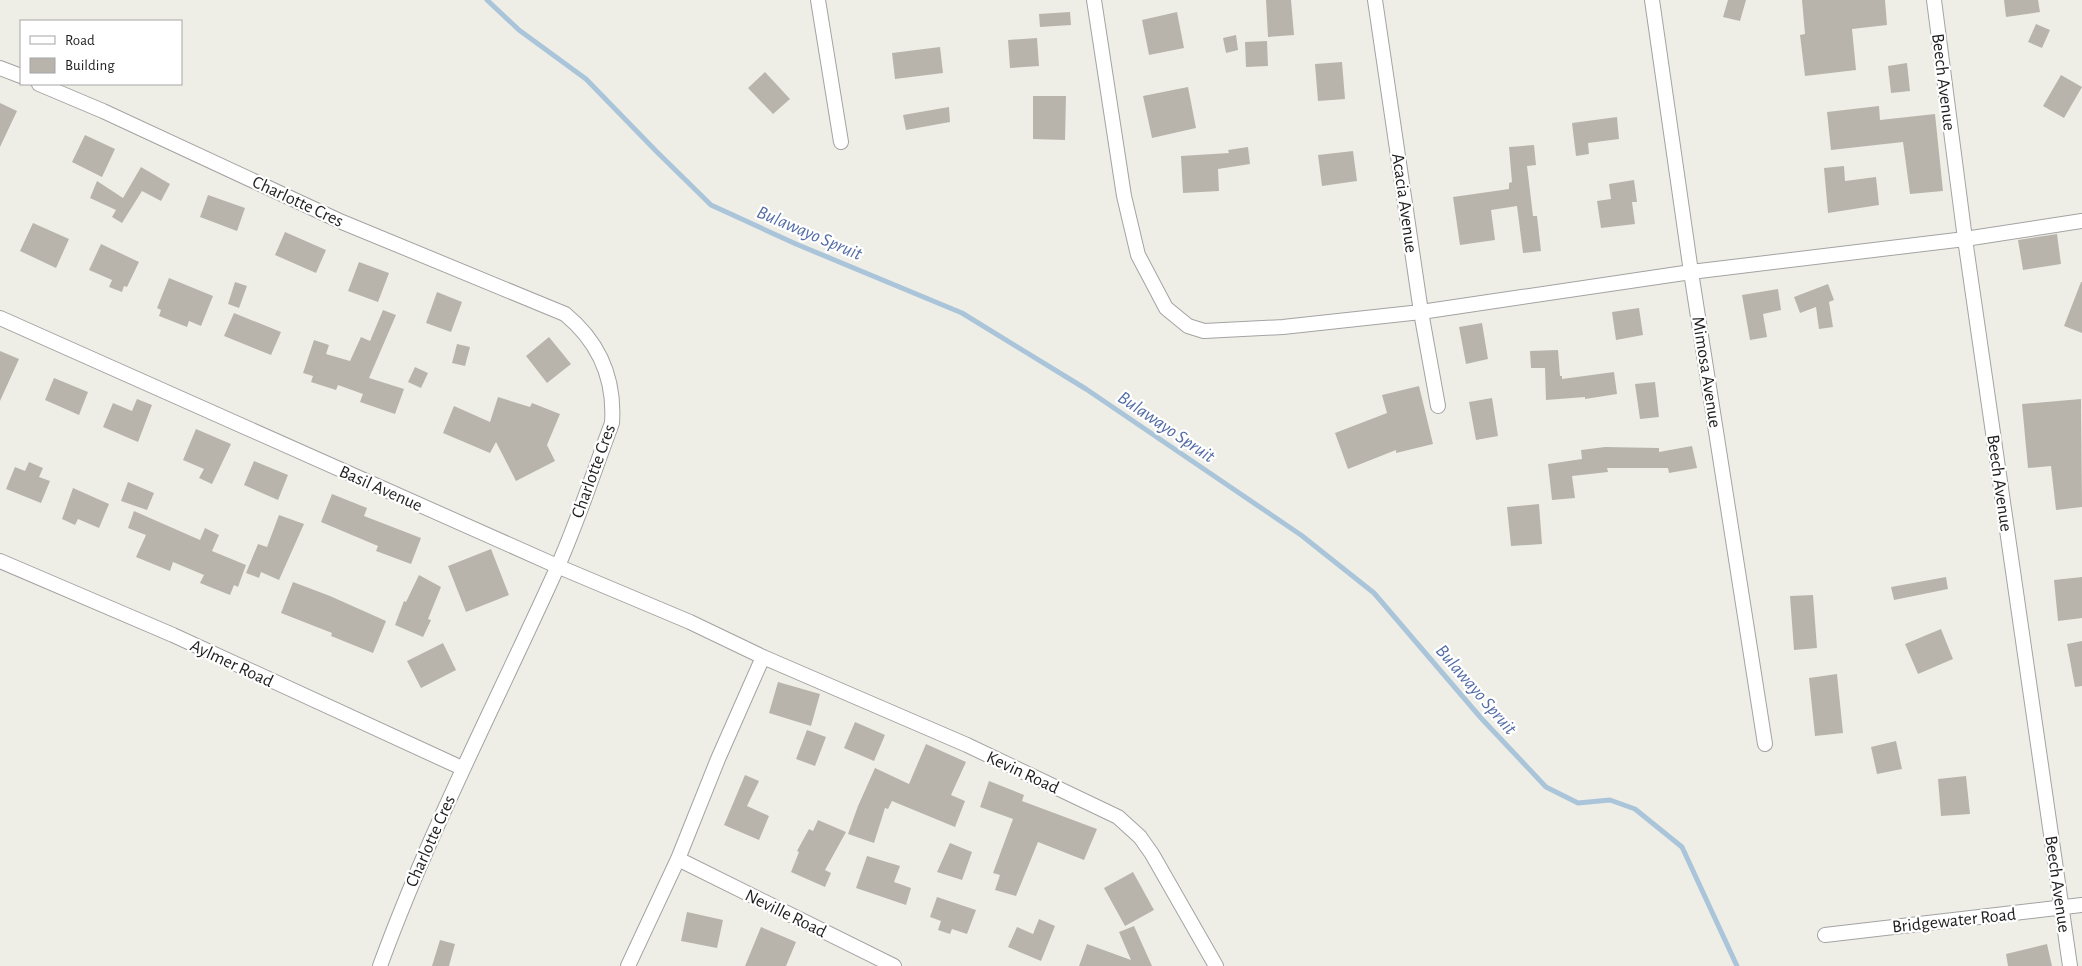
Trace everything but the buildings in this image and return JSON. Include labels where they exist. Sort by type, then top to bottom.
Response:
[{"type":"street","points":[[818,0],[841,142]]},
{"type":"street","points":[[1094,0],[1124,196],[1138,255],[1166,308],[1188,326],[1204,331],[1284,327],[1421,312],[1691,272],[1964,239],[2082,221]]},
{"type":"street","name":"Acacia Avenue","points":[[1376,0],[1421,312],[1438,406]]},
{"type":"street","name":"Mimosa Avenue","points":[[1652,0],[1691,272],[1765,744]]},
{"type":"street","name":"Beech Avenue","points":[[1934,0],[1964,239],[2070,966]]},
{"type":"street","points":[[2,68],[20,76]]},
{"type":"street","name":"Charlotte Cres","points":[[41,85],[103,111],[342,222],[565,314],[590,338],[607,372],[612,403],[612,423],[557,566],[462,768],[404,900],[380,966]]},
{"type":"street","name":"Basil Avenue","points":[[0,318],[557,566],[690,622],[763,657]]},
{"type":"street","name":"Aylmer Road","points":[[0,561],[173,636],[462,768]]},
{"type":"street","points":[[628,966],[678,859],[718,759],[763,657]]},
{"type":"street","name":"Kevin Road","points":[[763,657],[968,745],[1118,817],[1140,837],[1152,854],[1216,966]]},
{"type":"street","name":"Neville Road","points":[[678,859],[894,966]]},
{"type":"street","name":"Bridgewater Road","points":[[1825,934],[2082,905]]},
{"type":"waterway","name":"Bulawayo Spruit","points":[[487,0],[519,30],[586,79],[711,205],[796,244],[962,313],[1086,389],[1301,535],[1374,593],[1481,718],[1546,787],[1578,803],[1610,800],[1635,809],[1682,847],[1737,966]]}]
